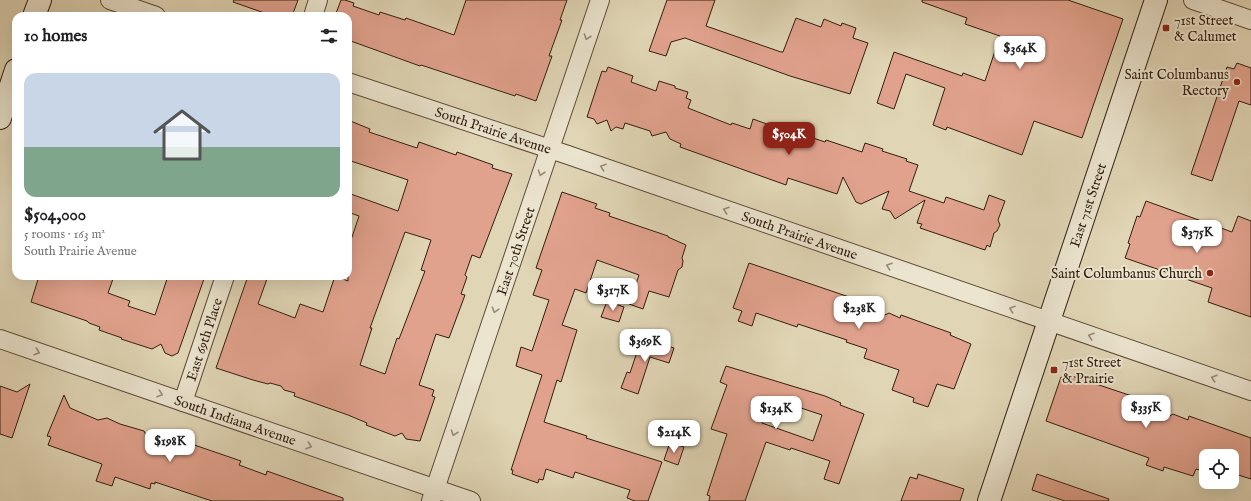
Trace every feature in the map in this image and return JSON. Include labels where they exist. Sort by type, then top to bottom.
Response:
[{"type":"main road","points":[[36,12],[40,0]]},
{"type":"main road","name":"East 71st Street","points":[[989,501],[1156,0]]},
{"type":"main road","points":[[0,118],[12,82]]},
{"type":"street","points":[[110,0],[144,12]]},
{"type":"street","points":[[314,12],[318,0]]},
{"type":"street","name":"East 70th Street","points":[[433,495],[600,0]]},
{"type":"street","points":[[1193,0],[1251,20]]},
{"type":"street","name":"South Prairie Avenue","points":[[352,83],[550,149],[1251,391]]},
{"type":"street","name":"East 69th Place","points":[[183,402],[224,280]]},
{"type":"street","name":"South Indiana Avenue","points":[[0,339],[183,402],[433,495],[471,501]]},
{"type":"building","points":[[234,0],[298,0],[294,12],[262,12],[233,2]]},
{"type":"building","points":[[341,0],[345,0],[354,3],[353,6],[379,15],[380,12],[405,20],[406,18],[454,35],[466,0],[567,0],[560,20],[562,20],[549,56],[552,56],[536,101],[516,94],[515,96],[421,65],[420,66],[352,41],[352,12],[336,12]]},
{"type":"building","points":[[667,0],[715,0],[706,26],[781,52],[783,52],[796,18],[821,27],[824,19],[841,26],[842,23],[856,28],[853,38],[868,43],[850,94],[790,76],[685,38],[671,42],[666,56],[649,51]]},
{"type":"building","points":[[922,0],[1068,0],[1123,19],[1082,138],[1034,121],[1022,155],[947,127],[946,130],[933,125],[945,88],[906,74],[894,109],[877,103],[894,52],[962,76],[963,73],[985,81],[1000,36],[965,24],[967,18],[922,2]]},
{"type":"building","points":[[1237,63],[1251,68],[1251,105],[1239,101],[1212,181],[1191,174],[1227,67],[1234,69]]},
{"type":"building","points":[[608,67],[633,76],[631,82],[656,91],[659,81],[688,92],[686,98],[691,100],[688,108],[731,125],[732,123],[750,129],[753,119],[786,131],[787,129],[825,142],[826,140],[862,152],[865,143],[883,149],[882,151],[907,159],[906,161],[918,165],[909,191],[944,203],[946,197],[984,210],[989,195],[1005,201],[998,220],[1000,225],[994,233],[990,247],[987,245],[985,250],[920,228],[922,224],[917,223],[925,200],[895,219],[890,211],[882,209],[889,191],[861,204],[856,202],[843,177],[837,194],[788,178],[786,185],[680,147],[681,144],[670,139],[666,132],[652,136],[650,131],[625,123],[623,129],[616,127],[611,131],[607,120],[597,124],[594,119],[587,117],[602,71],[606,72]]},
{"type":"building","points":[[352,122],[370,129],[369,132],[417,148],[419,142],[456,155],[457,152],[493,165],[492,168],[512,174],[480,258],[472,255],[465,275],[467,277],[461,294],[465,295],[449,338],[436,334],[419,385],[434,390],[432,396],[435,397],[420,441],[406,439],[402,433],[395,436],[366,425],[367,423],[348,415],[294,396],[295,393],[284,390],[281,386],[253,380],[216,368],[247,280],[267,280],[258,304],[295,318],[300,304],[323,312],[334,280],[352,280],[352,237],[359,216],[352,213],[352,194],[398,211],[408,180],[352,161]],"holes":[[[405,232],[431,240],[421,270],[425,271],[399,339],[397,338],[385,374],[360,365],[372,328],[370,328]]]},
{"type":"building","points":[[562,192],[597,204],[595,208],[610,213],[609,216],[668,236],[686,245],[682,258],[682,267],[678,270],[669,297],[649,291],[643,309],[629,304],[639,275],[597,260],[586,293],[575,289],[562,325],[577,330],[561,382],[557,380],[544,422],[587,436],[586,438],[662,462],[648,501],[635,501],[627,498],[630,490],[575,472],[573,478],[546,469],[543,480],[539,479],[538,483],[512,474],[513,470],[511,470],[542,375],[516,366],[521,347],[532,351],[549,300],[533,295],[542,270],[536,268]]},
{"type":"building","name":"Saint Columbanus Church","points":[[1146,201],[1232,232],[1238,216],[1251,221],[1251,317],[1208,302],[1212,288],[1125,258],[1130,244],[1128,243],[1137,216],[1140,217]]},
{"type":"building","points":[[749,263],[858,300],[855,307],[885,315],[889,313],[900,318],[901,315],[951,333],[950,335],[971,344],[954,389],[937,384],[928,407],[913,402],[914,398],[892,390],[899,370],[864,358],[867,349],[846,342],[847,340],[798,324],[797,327],[756,313],[752,326],[738,321],[742,311],[733,308]]},
{"type":"building","points":[[38,280],[113,280],[108,293],[130,301],[128,306],[155,315],[167,280],[204,280],[178,353],[172,356],[165,353],[161,344],[152,349],[121,339],[122,338],[99,330],[100,327],[87,321],[31,302]]},
{"type":"building","points":[[607,301],[624,307],[619,322],[601,317]]},
{"type":"building","points":[[642,337],[674,348],[669,363],[650,357],[638,394],[621,388],[627,372],[630,373]]},
{"type":"building","points":[[726,366],[825,396],[841,403],[840,405],[864,414],[839,484],[824,479],[830,461],[791,448],[790,450],[766,442],[745,501],[709,501],[710,496],[707,495],[727,434],[711,429],[727,385],[720,382]],"holes":[[[771,398],[822,415],[813,441],[762,423]]]},
{"type":"building","points":[[1072,376],[1135,397],[1134,400],[1170,416],[1173,414],[1188,420],[1189,416],[1251,438],[1251,479],[1239,475],[1239,449],[1199,449],[1199,470],[1196,469],[1193,476],[1164,467],[1163,471],[1146,465],[1149,458],[1046,421],[1061,377],[1071,380]]},
{"type":"building","points":[[30,384],[12,438],[0,434],[0,386],[17,392]]},
{"type":"building","points":[[64,395],[70,408],[98,420],[107,418],[120,424],[144,431],[146,435],[158,438],[163,436],[173,441],[174,438],[241,461],[239,465],[266,475],[267,471],[343,498],[343,501],[212,501],[155,482],[155,484],[151,483],[150,489],[115,477],[112,486],[96,481],[102,464],[48,445],[51,437],[47,436]]},
{"type":"building","points":[[670,442],[684,447],[678,465],[664,460]]},
{"type":"building","points":[[918,474],[964,489],[960,501],[901,501],[910,477],[917,479]]},
{"type":"building","points":[[1037,474],[1109,499],[1108,501],[1065,501],[1032,490]]},
{"type":"place","name":"71st Street & Calumet","points":[[1166,28]]},
{"type":"place","name":"Saint Columbanus Rectory","points":[[1237,82]]},
{"type":"place","name":"Saint Columbanus Church","points":[[1210,273]]},
{"type":"place","name":"71st Street & Prairie","points":[[1054,370]]}]
